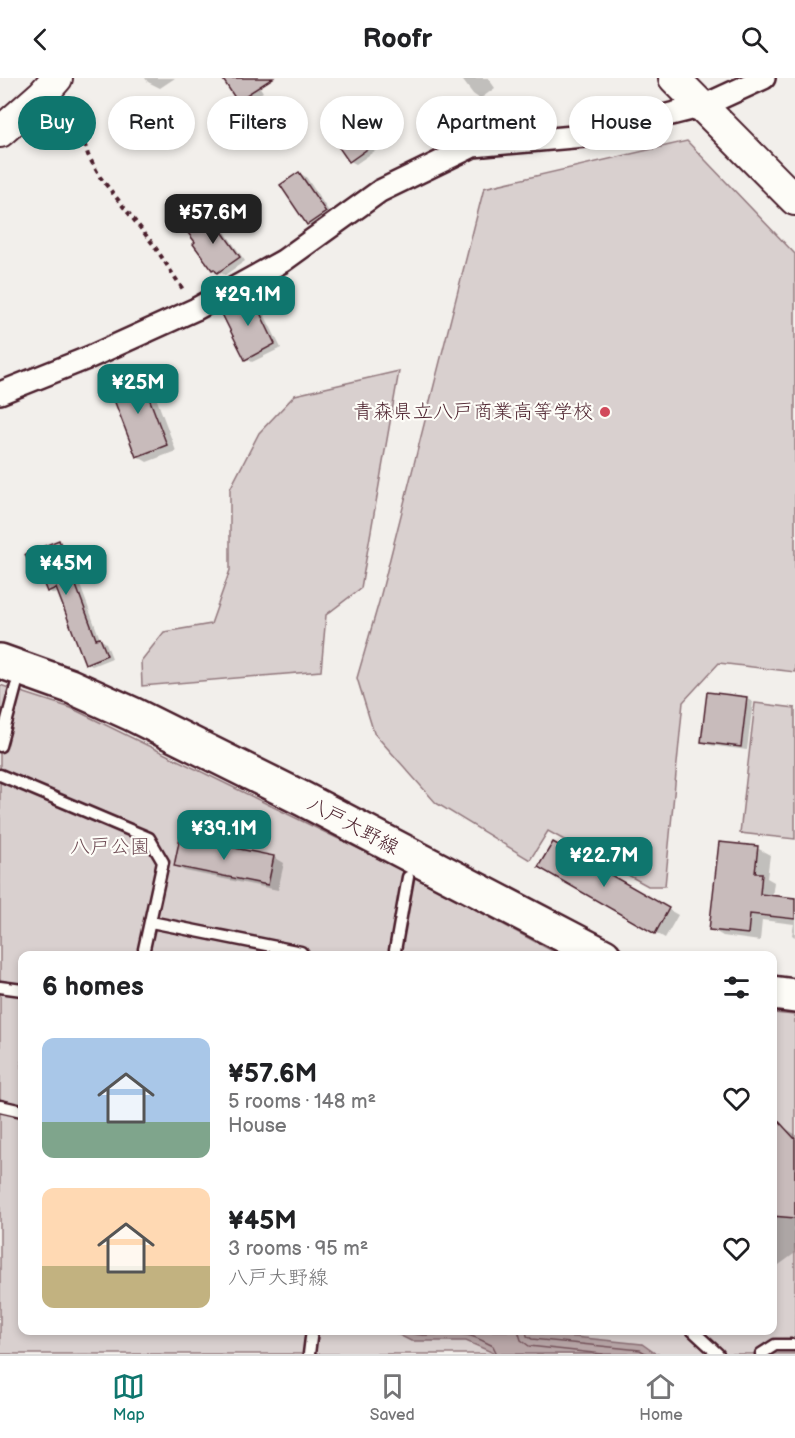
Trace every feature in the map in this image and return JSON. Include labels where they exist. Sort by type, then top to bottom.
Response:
[{"type":"main road","points":[[674,78],[795,200]]},
{"type":"main road","points":[[0,132],[43,94],[56,79]]},
{"type":"main road","name":"八戸大野線","points":[[8,674],[70,686],[132,714],[303,799],[594,951]]},
{"type":"main road","points":[[777,994],[795,996]]},
{"type":"street","points":[[0,393],[90,357],[196,309],[283,261],[380,191],[473,146],[584,136],[703,106],[764,78]]},
{"type":"lane","points":[[0,746],[8,674]]},
{"type":"lane","points":[[0,775],[149,838],[163,862],[144,949]]},
{"type":"lane","points":[[395,951],[408,877]]},
{"type":"lane","points":[[151,922],[296,951]]},
{"type":"lane","points":[[0,987],[18,989]]},
{"type":"lane","points":[[0,1106],[18,1110]]},
{"type":"lane","points":[[309,1354],[311,1335]]},
{"type":"lane","points":[[697,1335],[718,1354]]},
{"type":"lane","points":[[761,1354],[776,1345],[795,1345]]},
{"type":"path","points":[[56,79],[73,107],[88,155],[100,177],[153,244],[196,309]]},
{"type":"green space","name":"青森県立八戸商業高等学校","points":[[687,141],[795,254],[795,672],[719,663],[683,702],[665,886],[648,886],[548,831],[530,860],[436,803],[374,733],[357,678],[379,602],[484,188],[648,150],[673,150],[673,144]]},
{"type":"green space","points":[[399,371],[361,588],[326,615],[321,671],[142,686],[141,661],[164,632],[211,624],[230,570],[230,489],[259,433],[295,395]]},
{"type":"green space","name":"八戸公園","points":[[0,685],[71,708],[396,867],[553,951],[18,951],[18,1335],[777,1335],[777,1013],[795,1015],[795,1354],[0,1354]]},
{"type":"green space","points":[[755,703],[795,708],[795,839],[740,833]]},
{"type":"water","points":[[399,1335],[555,1335],[642,1344],[656,1354],[496,1354],[466,1341],[411,1341]]},
{"type":"building","points":[[222,78],[273,78],[245,96],[234,96]]},
{"type":"building","points":[[341,150],[366,150],[349,162]]},
{"type":"building","points":[[299,172],[326,212],[307,225],[280,185]]},
{"type":"building","points":[[211,216],[240,257],[217,273],[214,269],[212,270],[193,244],[195,242],[188,233]]},
{"type":"building","points":[[251,294],[275,344],[245,360],[220,310]]},
{"type":"building","points":[[138,369],[167,445],[136,457],[111,392],[124,387],[120,376]]},
{"type":"building","points":[[59,540],[96,639],[100,638],[107,655],[85,664],[56,588],[47,592],[41,577],[35,579],[25,554]]},
{"type":"building","points":[[707,692],[747,697],[741,747],[701,742]]},
{"type":"building","points":[[180,837],[274,856],[268,885],[174,866]]},
{"type":"building","points":[[553,842],[669,908],[655,934],[538,867]]},
{"type":"building","points":[[719,842],[758,846],[755,873],[762,873],[760,894],[795,898],[795,919],[750,914],[748,934],[709,930]]},
{"type":"building","points":[[777,1119],[795,1139],[795,1218],[777,1216]]},
{"type":"place","name":"青森県立八戸商業高等学校","points":[[605,412]]}]
